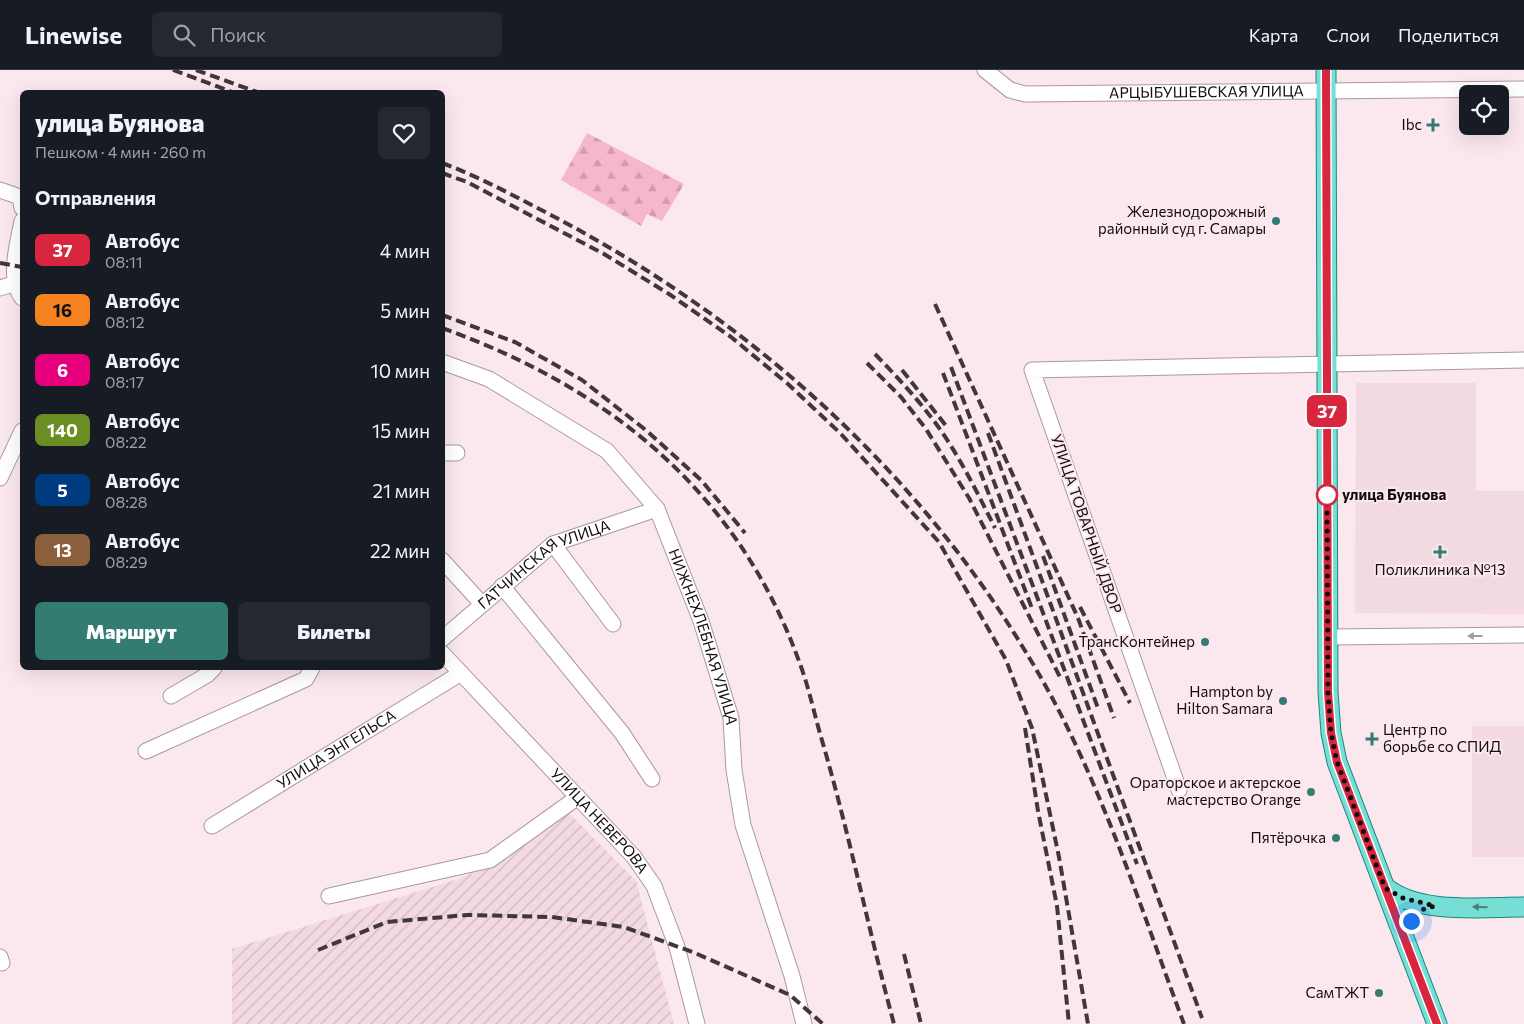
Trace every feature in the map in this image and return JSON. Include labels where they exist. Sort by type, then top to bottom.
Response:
[{"type":"main road","points":[[1326,70],[1328,692],[1333,748],[1437,1024]]},
{"type":"main road","points":[[1385,888],[1403,898],[1435,906],[1524,907]]},
{"type":"main road","points":[[1407,947],[1406,935],[1414,916],[1421,910],[1435,906]]},
{"type":"street","name":"АРЦЫБУШЕВСКАЯ УЛИЦА","points":[[985,70],[1010,90],[1026,94],[1524,89]]},
{"type":"street","points":[[0,190],[20,198]]},
{"type":"street","points":[[20,231],[16,250],[16,283],[20,293]]},
{"type":"street","points":[[0,288],[16,283]]},
{"type":"street","points":[[1327,365],[1524,360]]},
{"type":"street","name":"НИЖНЕХЛЕБНАЯ УЛИЦА","points":[[445,363],[489,379],[606,451],[656,509],[701,621],[731,718],[734,770],[743,825],[792,976],[804,1024]]},
{"type":"street","name":"УЛИЦА ТОВАРНЫЙ ДВОР","points":[[1178,790],[1032,370],[1327,365]]},
{"type":"street","points":[[0,478],[20,435]]},
{"type":"street","name":"ГАТЧИНСКАЯ УЛИЦА","points":[[445,637],[502,586],[553,544],[656,509]]},
{"type":"street","points":[[553,544],[614,624]]},
{"type":"street","points":[[445,563],[482,604]]},
{"type":"street","points":[[502,586],[622,733],[652,780]]},
{"type":"street","points":[[1328,636],[1524,635]]},
{"type":"street","name":"УЛИЦА НЕВЕРОВА","points":[[445,656],[634,857],[654,886],[677,947],[697,1024]]},
{"type":"street","points":[[171,696],[207,675],[212,670]]},
{"type":"street","points":[[146,751],[306,678],[311,670]]},
{"type":"street","name":"УЛИЦА ЭНГЕЛЬСА","points":[[212,826],[461,673]]},
{"type":"street","points":[[329,896],[490,860],[578,797]]},
{"type":"shaded area","name":"Поликлиника №13","points":[[1356,383],[1476,383],[1476,491],[1524,491],[1524,614],[1355,613]]},
{"type":"shaded area","points":[[1472,726],[1524,726],[1524,857],[1472,857]]},
{"type":"shaded area","points":[[566,810],[636,881],[674,1024],[232,1024],[232,949],[455,880],[492,865]]},
{"type":"green space","points":[[587,133],[684,184],[662,221],[647,214],[641,226],[561,180]]},
{"type":"railway","points":[[173,70],[227,90]]},
{"type":"railway","points":[[196,70],[251,90]]},
{"type":"railway","points":[[445,164],[549,214],[622,255],[691,300],[758,349],[821,403],[880,461],[934,523],[985,589],[1030,659],[1076,746],[1115,837],[1184,1024]]},
{"type":"railway","points":[[445,174],[467,182],[604,254],[669,294],[731,337],[788,384],[841,434],[939,542],[1006,660],[1032,728],[1059,857],[1088,1024]]},
{"type":"railway","points":[[0,263],[20,267]]},
{"type":"railway","points":[[935,304],[1078,618],[1114,718]]},
{"type":"railway","points":[[445,316],[515,342],[582,380],[647,431],[702,481],[745,533]]},
{"type":"railway","points":[[445,329],[503,353],[560,382],[613,416],[661,454],[704,498],[742,548],[774,603],[800,664],[809,691],[841,808],[894,1024]]},
{"type":"railway","points":[[875,354],[913,395],[943,433],[967,473],[995,528]]},
{"type":"railway","points":[[867,363],[901,397],[926,429],[969,498],[1061,679]]},
{"type":"railway","points":[[951,367],[1137,864]]},
{"type":"railway","points":[[902,370],[947,427]]},
{"type":"railway","points":[[943,373],[1033,611]]},
{"type":"railway","points":[[988,433],[1202,1018]]},
{"type":"railway","points":[[1043,556],[1099,711]]},
{"type":"railway","points":[[1080,607],[1130,703]]},
{"type":"railway","points":[[1025,728],[1038,811],[1057,906],[1069,1024]]},
{"type":"railway","points":[[318,950],[387,922],[467,915],[552,917],[624,927],[695,953],[790,995],[823,1024]]},
{"type":"railway","points":[[904,954],[921,1024]]},
{"type":"bus line","name":"37","points":[[1326,70],[1328,692],[1331,733],[1337,762],[1437,1024]]},
{"type":"place","name":"Ibc","points":[[1433,125]]},
{"type":"place","name":"Железнодорожный районный суд г. Самары","points":[[1276,221]]},
{"type":"place","name":"улица Буянова","points":[[1327,495]]},
{"type":"place","name":"Поликлиника №13","points":[[1440,552]]},
{"type":"place","name":"ТрансКонтейнер","points":[[1205,642]]},
{"type":"place","name":"Hampton by Hilton Samara","points":[[1283,701]]},
{"type":"place","name":"Центр по борьбе со СПИД","points":[[1372,739]]},
{"type":"place","name":"Ораторское и актерское мастерство Orange","points":[[1311,792]]},
{"type":"place","name":"Пятёрочка","points":[[1336,838]]},
{"type":"place","name":"СамТЖТ","points":[[1379,993]]},
{"type":"route","points":[[1327,495],[1328,692],[1333,748],[1385,888],[1403,898],[1435,906],[1421,910],[1411,921]]}]
